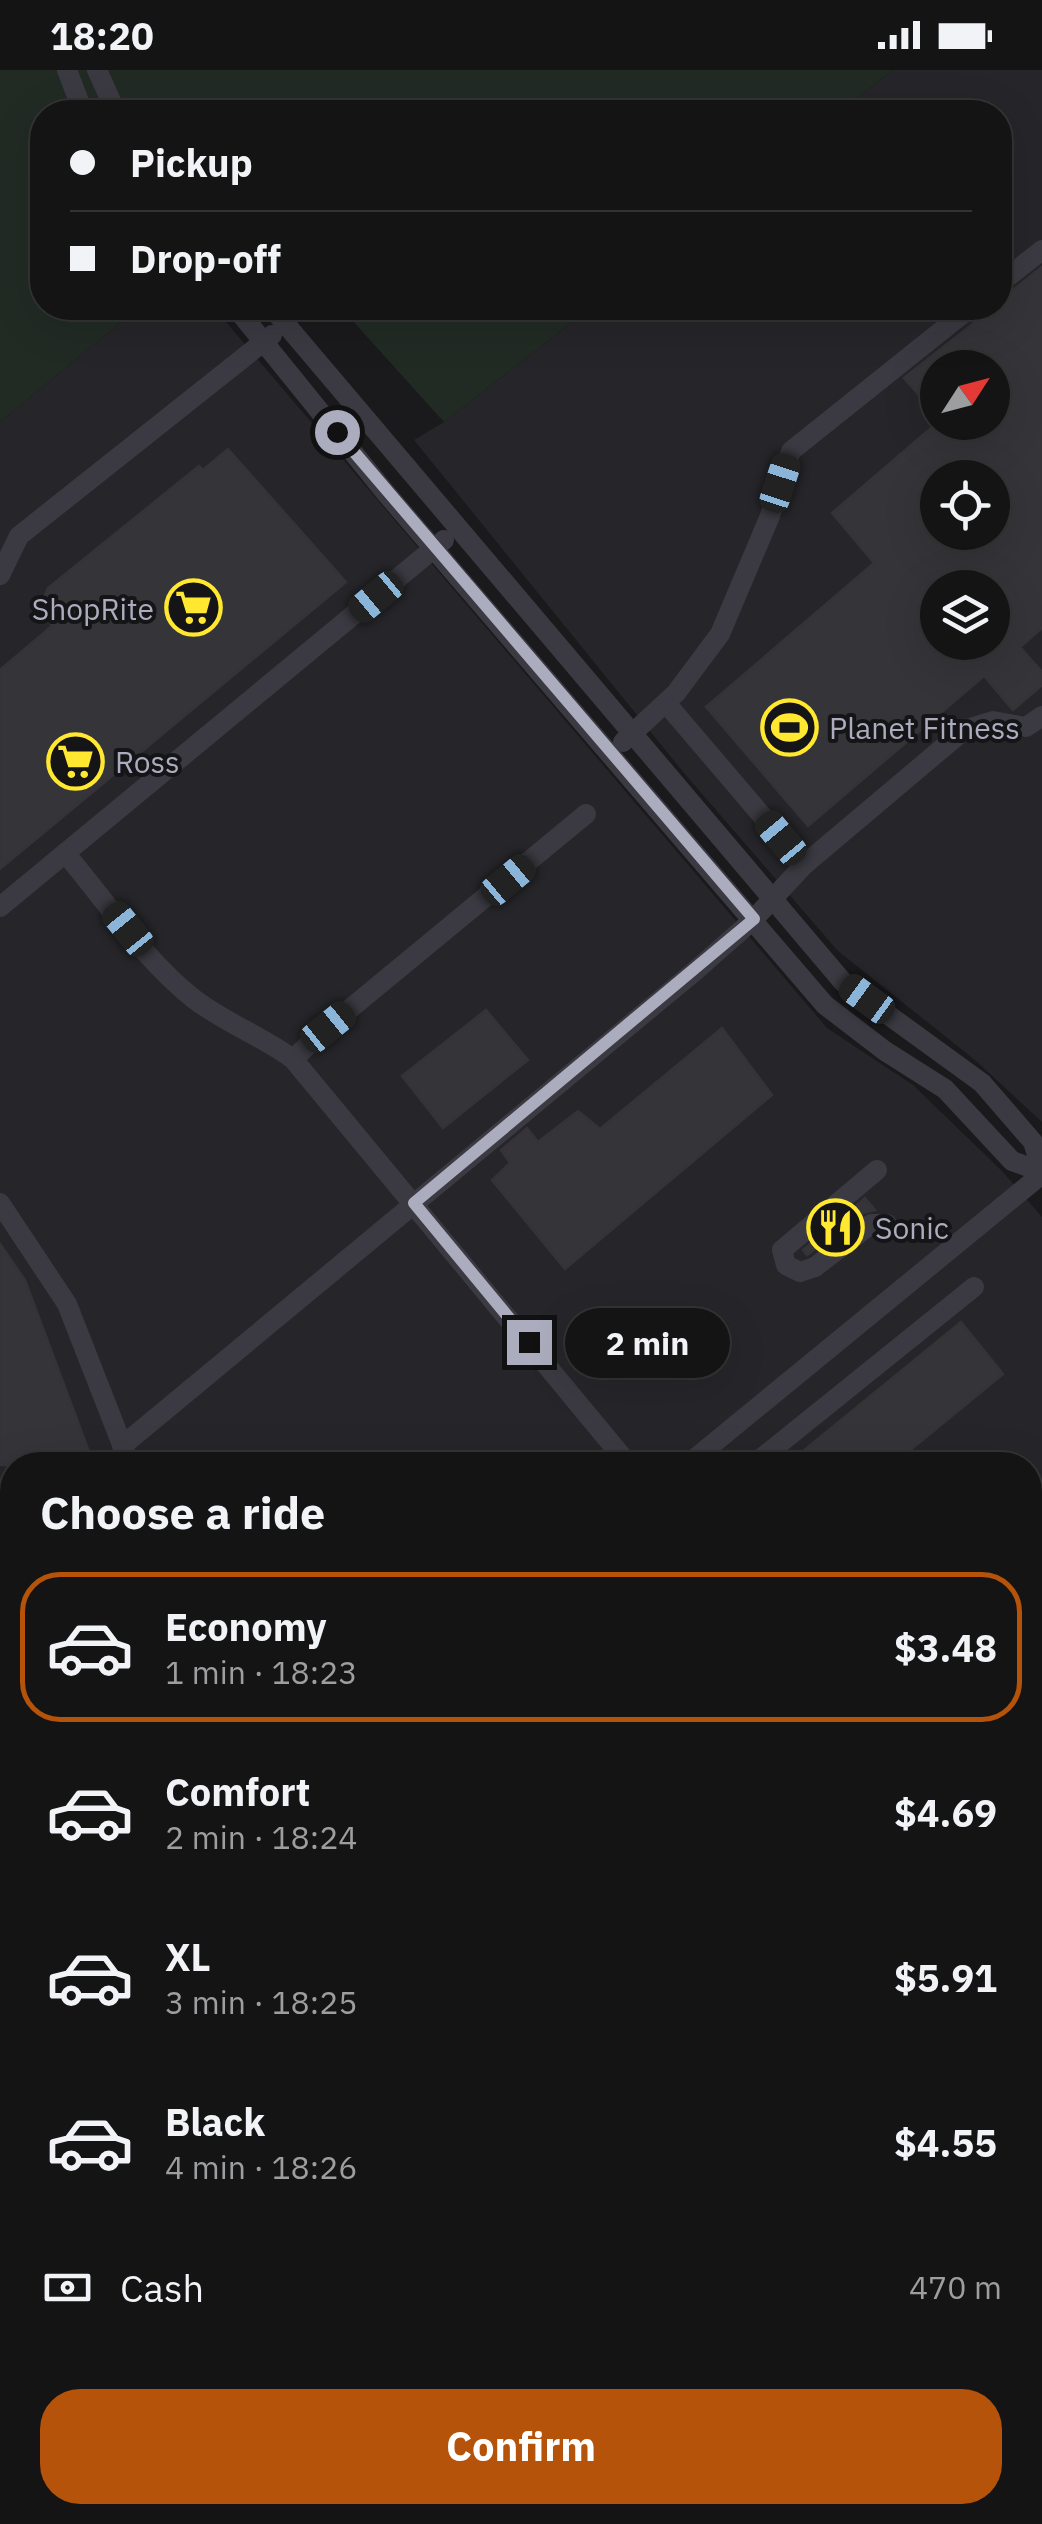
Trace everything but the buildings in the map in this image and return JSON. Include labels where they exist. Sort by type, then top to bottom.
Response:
[{"type":"street","points":[[67,70],[78,100]]},
{"type":"street","points":[[98,70],[111,100]]},
{"type":"street","points":[[1012,274],[1042,250]]},
{"type":"street","points":[[246,320],[386,492],[825,1005],[885,1051],[945,1089],[1012,1160],[1042,1172]]},
{"type":"street","points":[[0,575],[19,536],[264,342],[277,320]]},
{"type":"street","points":[[282,320],[843,982],[982,1083],[1033,1142],[1042,1172]]},
{"type":"street","points":[[610,753],[676,694],[720,634],[770,516],[791,451],[955,320]]},
{"type":"street","points":[[0,907],[458,529]]},
{"type":"street","points":[[666,703],[804,865]]},
{"type":"street","points":[[131,1452],[414,1203],[754,919],[804,865],[964,730],[993,722],[1026,727],[1042,716]]},
{"type":"street","points":[[293,1059],[586,814]]},
{"type":"street","points":[[66,853],[181,988],[221,1018],[264,1038],[293,1059],[618,1452]]},
{"type":"street","points":[[763,1265],[876,1170]]},
{"type":"street","points":[[703,1452],[1042,1172]]},
{"type":"street","points":[[0,1203],[67,1304],[124,1452]]},
{"type":"street","points":[[782,1250],[786,1265],[800,1272],[815,1268],[870,1224],[888,1224]]},
{"type":"street","points":[[769,1452],[974,1288]]},
{"type":"shaded area","points":[[0,70],[893,70],[854,100],[30,100],[30,320],[123,320],[0,422]]},
{"type":"shaded area","points":[[893,70],[1042,70],[1042,1122],[975,1060],[838,951],[684,773],[414,440],[444,422],[575,320],[1012,320],[1012,100],[854,100]]},
{"type":"shaded area","points":[[123,320],[224,320],[827,1028],[913,1085],[1002,1171],[1042,1217],[1042,1452],[0,1452],[0,422]]},
{"type":"shaded area","points":[[352,320],[575,320],[444,422]]},
{"type":"place","name":"ShopRite","points":[[193,608]]},
{"type":"place","name":"Planet Fitness","points":[[790,727]]},
{"type":"place","name":"Ross","points":[[76,761]]},
{"type":"place","name":"Sonic","points":[[836,1227]]},
{"type":"route","points":[[337,432],[754,919],[414,1203],[529,1342]]}]
